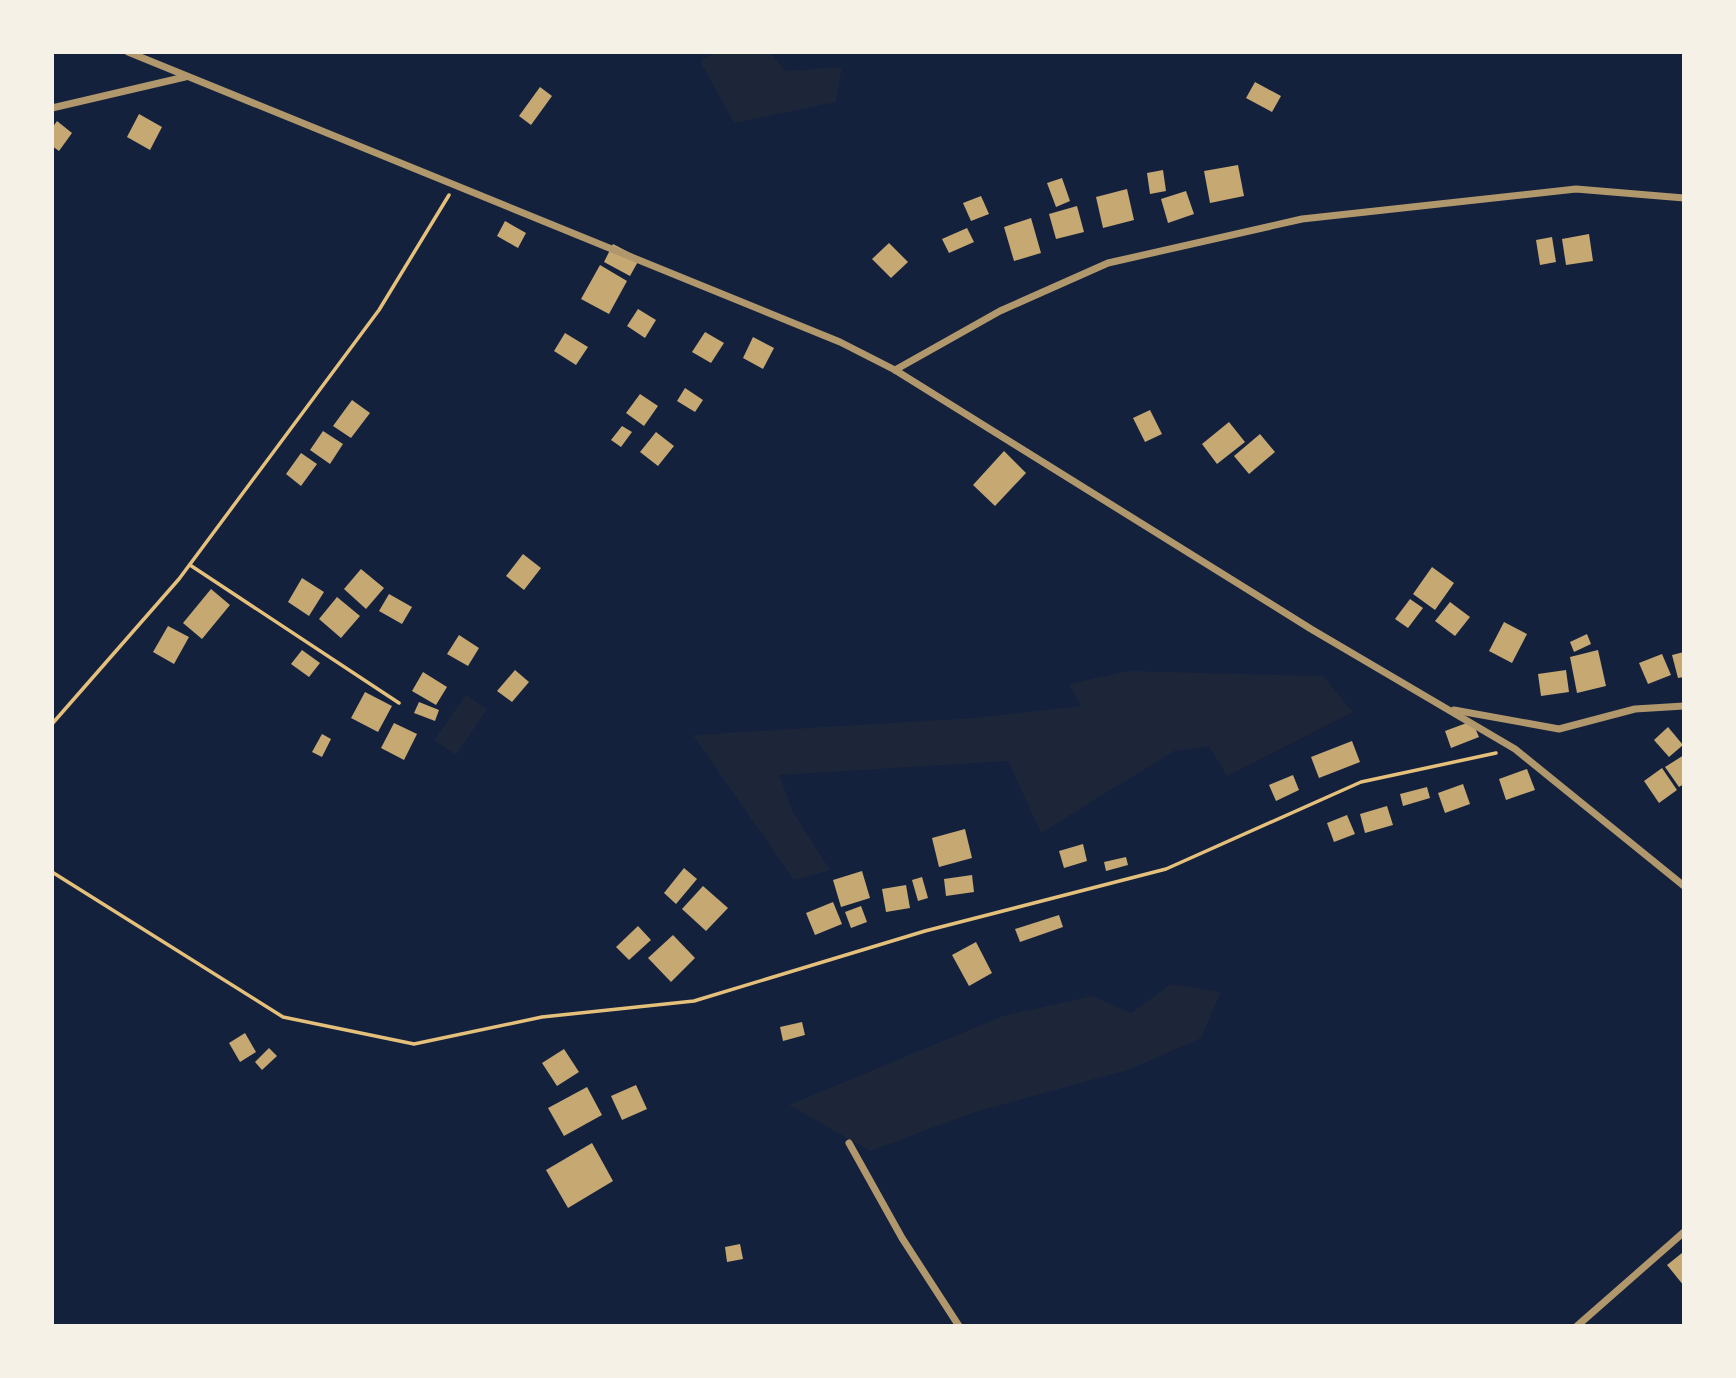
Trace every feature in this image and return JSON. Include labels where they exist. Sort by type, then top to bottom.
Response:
[{"type":"street","points":[[128,52],[840,342],[895,370],[1311,629],[1515,749],[1684,886]]},
{"type":"street","points":[[52,108],[187,76]]},
{"type":"street","points":[[895,370],[1000,311],[1108,262],[1302,219],[1576,189],[1684,198]]},
{"type":"street","points":[[1447,709],[1559,729],[1635,709],[1684,706]]},
{"type":"street","points":[[849,1143],[902,1238],[959,1325]]},
{"type":"street","points":[[1577,1325],[1684,1232]]},
{"type":"path","points":[[52,724],[190,565],[379,310],[455,185]]},
{"type":"path","points":[[190,565],[398,703]]},
{"type":"path","points":[[52,872],[283,1017],[414,1044],[542,1017],[694,1001],[925,931],[1166,869],[1361,782],[1515,749]]},
{"type":"shaded area","points":[[769,52],[786,71],[842,67],[836,102],[734,123],[700,61],[714,53]]},
{"type":"shaded area","points":[[1128,671],[1323,676],[1353,712],[1227,776],[1209,746],[1174,751],[1041,833],[1008,761],[779,775],[793,812],[830,870],[794,880],[693,735],[975,718],[1081,706],[1069,684]]},
{"type":"shaded area","points":[[466,695],[487,709],[456,755],[434,740]]},
{"type":"shaded area","points":[[1171,984],[1221,992],[1201,1038],[1131,1069],[972,1113],[870,1151],[789,1105],[1003,1016],[1092,996],[1131,1013]]},
{"type":"building","points":[[1255,82],[1281,96],[1272,112],[1246,98]]},
{"type":"building","points":[[540,87],[552,96],[531,125],[519,116]]},
{"type":"building","points":[[139,114],[162,127],[150,150],[127,137]]},
{"type":"building","points":[[57,121],[72,133],[59,151],[52,146],[52,128]]},
{"type":"building","points":[[1238,165],[1244,196],[1210,203],[1204,171]]},
{"type":"building","points":[[1163,170],[1166,191],[1150,194],[1147,173]]},
{"type":"building","points":[[1062,178],[1070,201],[1056,207],[1047,183]]},
{"type":"building","points":[[1127,189],[1134,220],[1103,228],[1096,197]]},
{"type":"building","points":[[1186,191],[1194,214],[1168,223],[1161,199]]},
{"type":"building","points":[[981,196],[989,214],[971,221],[963,203]]},
{"type":"building","points":[[1077,206],[1084,232],[1056,239],[1049,214]]},
{"type":"building","points":[[1031,218],[1041,253],[1014,261],[1004,227]]},
{"type":"building","points":[[505,221],[526,233],[518,248],[497,236]]},
{"type":"building","points":[[967,228],[974,242],[949,253],[942,239]]},
{"type":"building","points":[[1589,234],[1593,261],[1566,265],[1562,239]]},
{"type":"building","points":[[1552,237],[1556,262],[1540,265],[1536,240]]},
{"type":"building","points":[[889,243],[908,262],[891,278],[872,259]]},
{"type":"building","points":[[613,244],[640,258],[630,276],[604,262]]},
{"type":"building","points":[[600,265],[627,281],[609,314],[581,299]]},
{"type":"building","points":[[638,309],[656,320],[645,338],[627,326]]},
{"type":"building","points":[[705,332],[724,343],[711,363],[692,352]]},
{"type":"building","points":[[565,333],[588,347],[576,365],[554,351]]},
{"type":"building","points":[[753,337],[774,348],[763,369],[743,358]]},
{"type":"building","points":[[685,388],[703,400],[695,412],[677,401]]},
{"type":"building","points":[[640,394],[658,406],[644,426],[626,413]]},
{"type":"building","points":[[352,400],[370,413],[351,438],[333,426]]},
{"type":"building","points":[[1150,410],[1162,434],[1145,442],[1133,418]]},
{"type":"building","points":[[1229,422],[1245,442],[1217,464],[1202,444]]},
{"type":"building","points":[[622,426],[632,432],[621,447],[611,440]]},
{"type":"building","points":[[323,431],[343,444],[330,464],[310,450]]},
{"type":"building","points":[[656,432],[674,446],[658,466],[640,452]]},
{"type":"building","points":[[1260,434],[1275,452],[1249,474],[1234,456]]},
{"type":"building","points":[[1004,451],[1026,473],[995,506],[973,485]]},
{"type":"building","points":[[301,453],[317,464],[301,486],[286,474]]},
{"type":"building","points":[[523,554],[541,568],[524,590],[506,576]]},
{"type":"building","points":[[1432,567],[1454,583],[1435,610],[1413,594]]},
{"type":"building","points":[[361,569],[384,588],[366,609],[344,589]]},
{"type":"building","points":[[302,578],[324,592],[309,616],[288,602]]},
{"type":"building","points":[[211,589],[230,605],[202,639],[183,623]]},
{"type":"building","points":[[389,594],[412,607],[402,624],[379,611]]},
{"type":"building","points":[[337,597],[360,616],[341,638],[319,619]]},
{"type":"building","points":[[1410,599],[1423,608],[1408,628],[1395,619]]},
{"type":"building","points":[[1450,602],[1470,617],[1455,636],[1435,621]]},
{"type":"building","points":[[1504,622],[1527,634],[1512,663],[1489,651]]},
{"type":"building","points":[[168,626],[189,637],[174,664],[153,652]]},
{"type":"building","points":[[1587,634],[1591,644],[1574,652],[1570,642]]},
{"type":"building","points":[[459,635],[479,648],[468,666],[447,654]]},
{"type":"building","points":[[302,650],[320,663],[309,677],[291,664]]},
{"type":"building","points":[[1598,650],[1606,686],[1577,693],[1570,657]]},
{"type":"building","points":[[1684,652],[1684,677],[1678,678],[1672,655]]},
{"type":"building","points":[[1662,654],[1671,675],[1648,684],[1639,663]]},
{"type":"building","points":[[515,670],[529,682],[512,702],[497,691]]},
{"type":"building","points":[[1566,670],[1569,692],[1541,696],[1538,674]]},
{"type":"building","points":[[423,672],[447,687],[436,705],[412,691]]},
{"type":"building","points":[[365,692],[392,706],[378,732],[351,718]]},
{"type":"building","points":[[419,702],[439,710],[435,721],[414,713]]},
{"type":"building","points":[[1472,721],[1479,737],[1451,748],[1445,731]]},
{"type":"building","points":[[394,723],[417,734],[404,760],[381,748]]},
{"type":"building","points":[[1668,727],[1683,745],[1669,757],[1654,740]]},
{"type":"building","points":[[322,734],[331,739],[322,757],[312,752]]},
{"type":"building","points":[[1352,741],[1360,762],[1319,778],[1311,757]]},
{"type":"building","points":[[1684,755],[1684,784],[1679,787],[1665,767]]},
{"type":"building","points":[[1662,768],[1677,790],[1659,803],[1644,781]]},
{"type":"building","points":[[1527,769],[1535,790],[1506,800],[1499,779]]},
{"type":"building","points":[[1293,775],[1299,790],[1276,801],[1269,785]]},
{"type":"building","points":[[1463,784],[1470,804],[1445,813],[1438,793]]},
{"type":"building","points":[[1427,787],[1430,798],[1403,806],[1400,794]]},
{"type":"building","points":[[1387,806],[1393,825],[1365,833],[1360,814]]},
{"type":"building","points":[[1347,815],[1355,834],[1334,842],[1327,823]]},
{"type":"building","points":[[965,829],[972,858],[939,867],[932,838]]},
{"type":"building","points":[[1083,844],[1087,861],[1064,868],[1059,851]]},
{"type":"building","points":[[1126,857],[1128,865],[1106,871],[1104,862]]},
{"type":"building","points":[[684,868],[697,879],[676,904],[664,893]]},
{"type":"building","points":[[862,871],[870,898],[841,907],[833,880]]},
{"type":"building","points":[[972,875],[974,892],[946,896],[944,879]]},
{"type":"building","points":[[922,877],[928,898],[918,901],[912,880]]},
{"type":"building","points":[[906,885],[910,908],[886,912],[882,889]]},
{"type":"building","points":[[703,886],[728,908],[706,931],[682,909]]},
{"type":"building","points":[[833,902],[842,924],[815,935],[806,913]]},
{"type":"building","points":[[861,906],[867,922],[851,928],[845,912]]},
{"type":"building","points":[[1059,915],[1063,927],[1020,942],[1015,929]]},
{"type":"building","points":[[638,926],[651,940],[629,960],[616,947]]},
{"type":"building","points":[[673,935],[695,958],[671,982],[648,958]]},
{"type":"building","points":[[976,942],[992,973],[969,986],[952,955]]},
{"type":"building","points":[[802,1022],[805,1035],[783,1041],[780,1027]]},
{"type":"building","points":[[245,1033],[256,1052],[240,1062],[229,1043]]},
{"type":"building","points":[[269,1048],[277,1056],[262,1070],[255,1062]]},
{"type":"building","points":[[564,1049],[579,1072],[557,1086],[542,1063]]},
{"type":"building","points":[[636,1085],[647,1109],[622,1120],[611,1096]]},
{"type":"building","points":[[587,1087],[602,1115],[564,1136],[548,1108]]},
{"type":"building","points":[[592,1143],[613,1181],[568,1208],[546,1170]]},
{"type":"building","points":[[740,1244],[743,1259],[727,1262],[725,1247]]},
{"type":"building","points":[[1682,1253],[1684,1255],[1684,1286],[1667,1265]]}]
